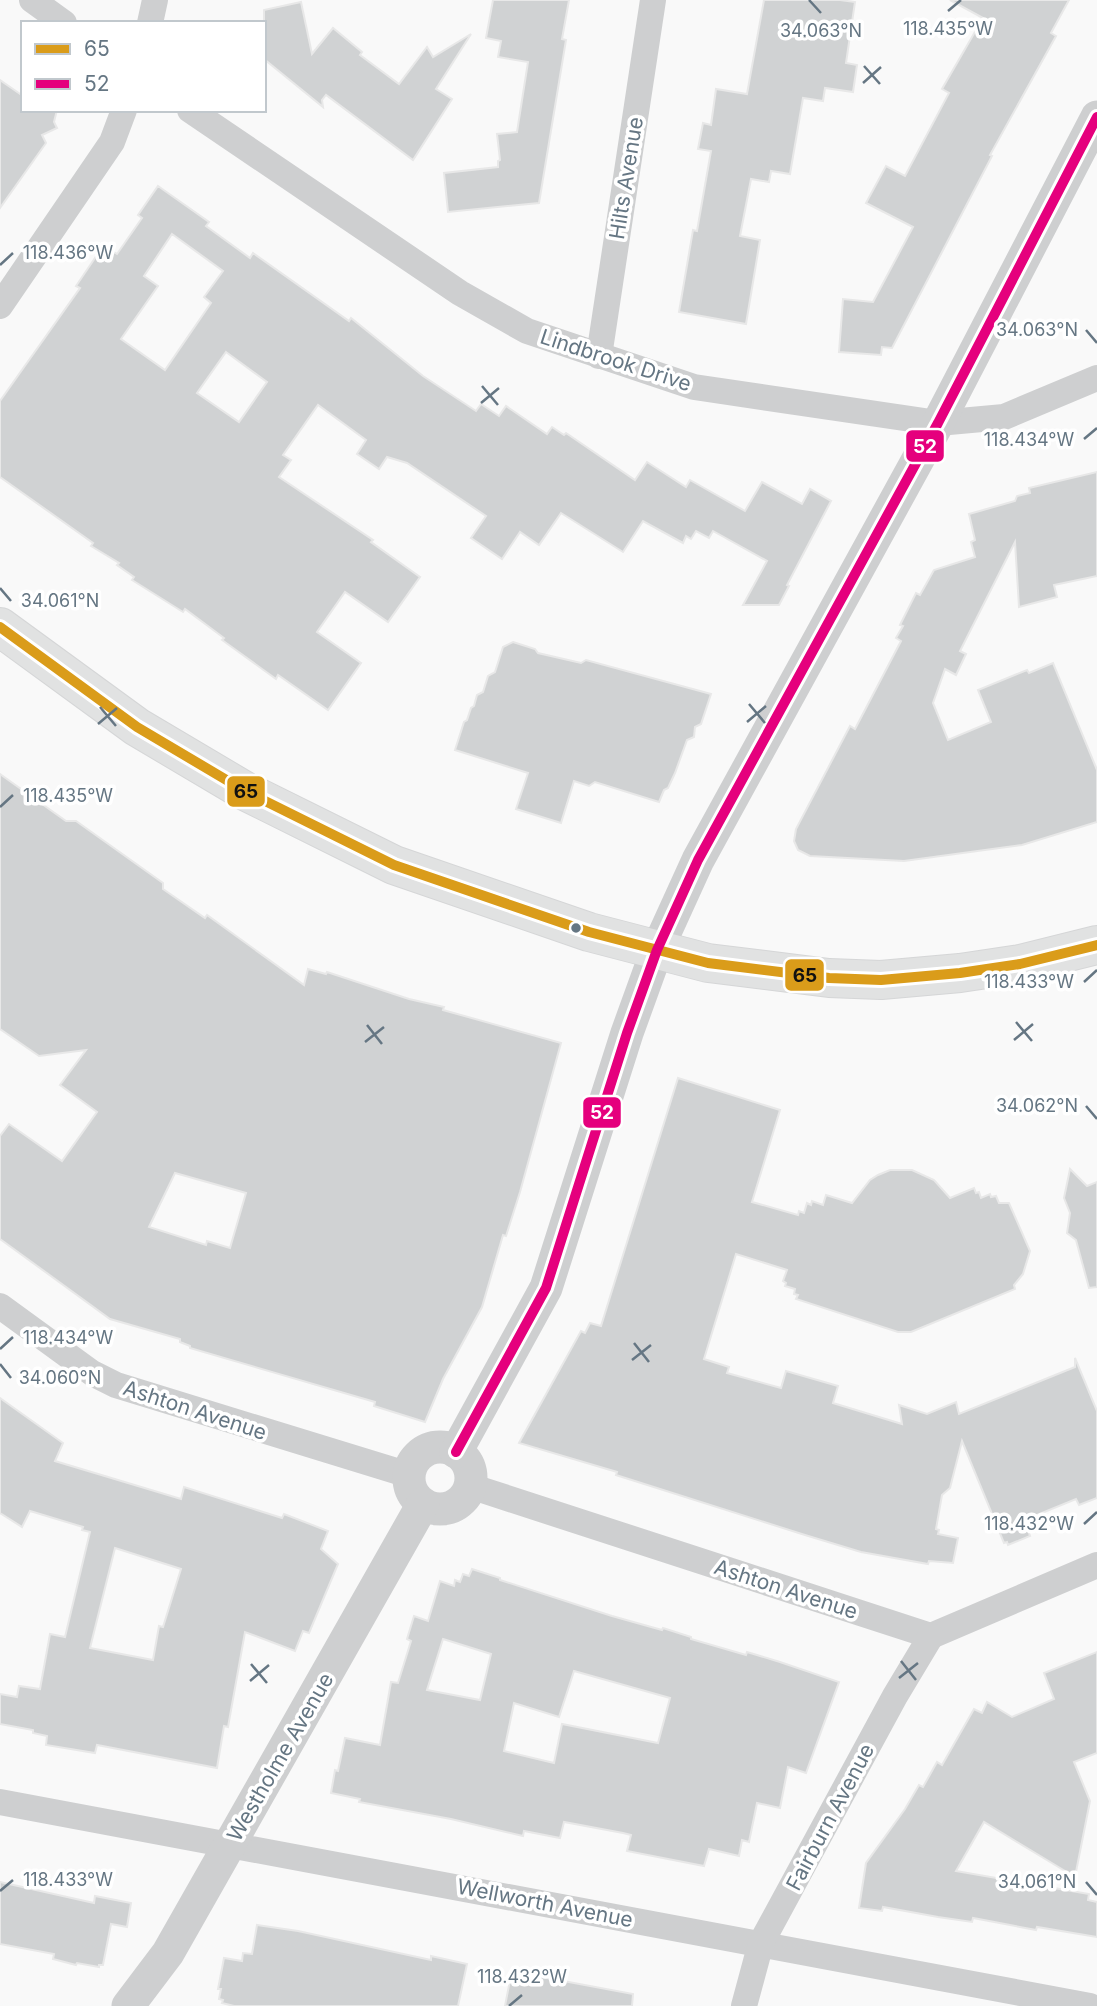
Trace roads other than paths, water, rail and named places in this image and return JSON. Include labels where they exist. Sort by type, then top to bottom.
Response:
[{"type":"main road","points":[[0,627],[137,727],[245,791],[394,864],[589,932],[708,962],[829,978],[881,980],[1020,964],[1097,946]]},
{"type":"street","points":[[32,0],[61,21]]},
{"type":"street","points":[[150,21],[155,0]]},
{"type":"street","name":"Hilts Avenue","points":[[598,356],[653,0]]},
{"type":"street","points":[[0,306],[111,142],[123,112]]},
{"type":"street","name":"Lindbrook Drive","points":[[193,112],[460,293],[527,331],[694,387],[938,423],[1004,416],[1097,378]]},
{"type":"street","points":[[456,1451],[545,1288],[627,1033],[657,950],[698,860],[938,423],[1097,117]]},
{"type":"street","name":"Ashton Avenue","points":[[0,1307],[92,1373],[116,1385],[416,1489]]},
{"type":"street","points":[[446,1447],[456,1451],[467,1463],[470,1486],[460,1502],[451,1507],[432,1508],[416,1489],[412,1465],[426,1450],[446,1447]]},
{"type":"street","name":"Ashton Avenue","points":[[470,1486],[931,1636]]},
{"type":"street","name":"Westholme Avenue","points":[[128,2006],[168,1953],[230,1844],[416,1489]]},
{"type":"street","points":[[931,1636],[1097,1565]]},
{"type":"street","name":"Fairburn Avenue","points":[[744,2006],[761,1943],[895,1696],[931,1636]]},
{"type":"street","name":"Wellworth Avenue","points":[[0,1802],[1090,2006]]}]
